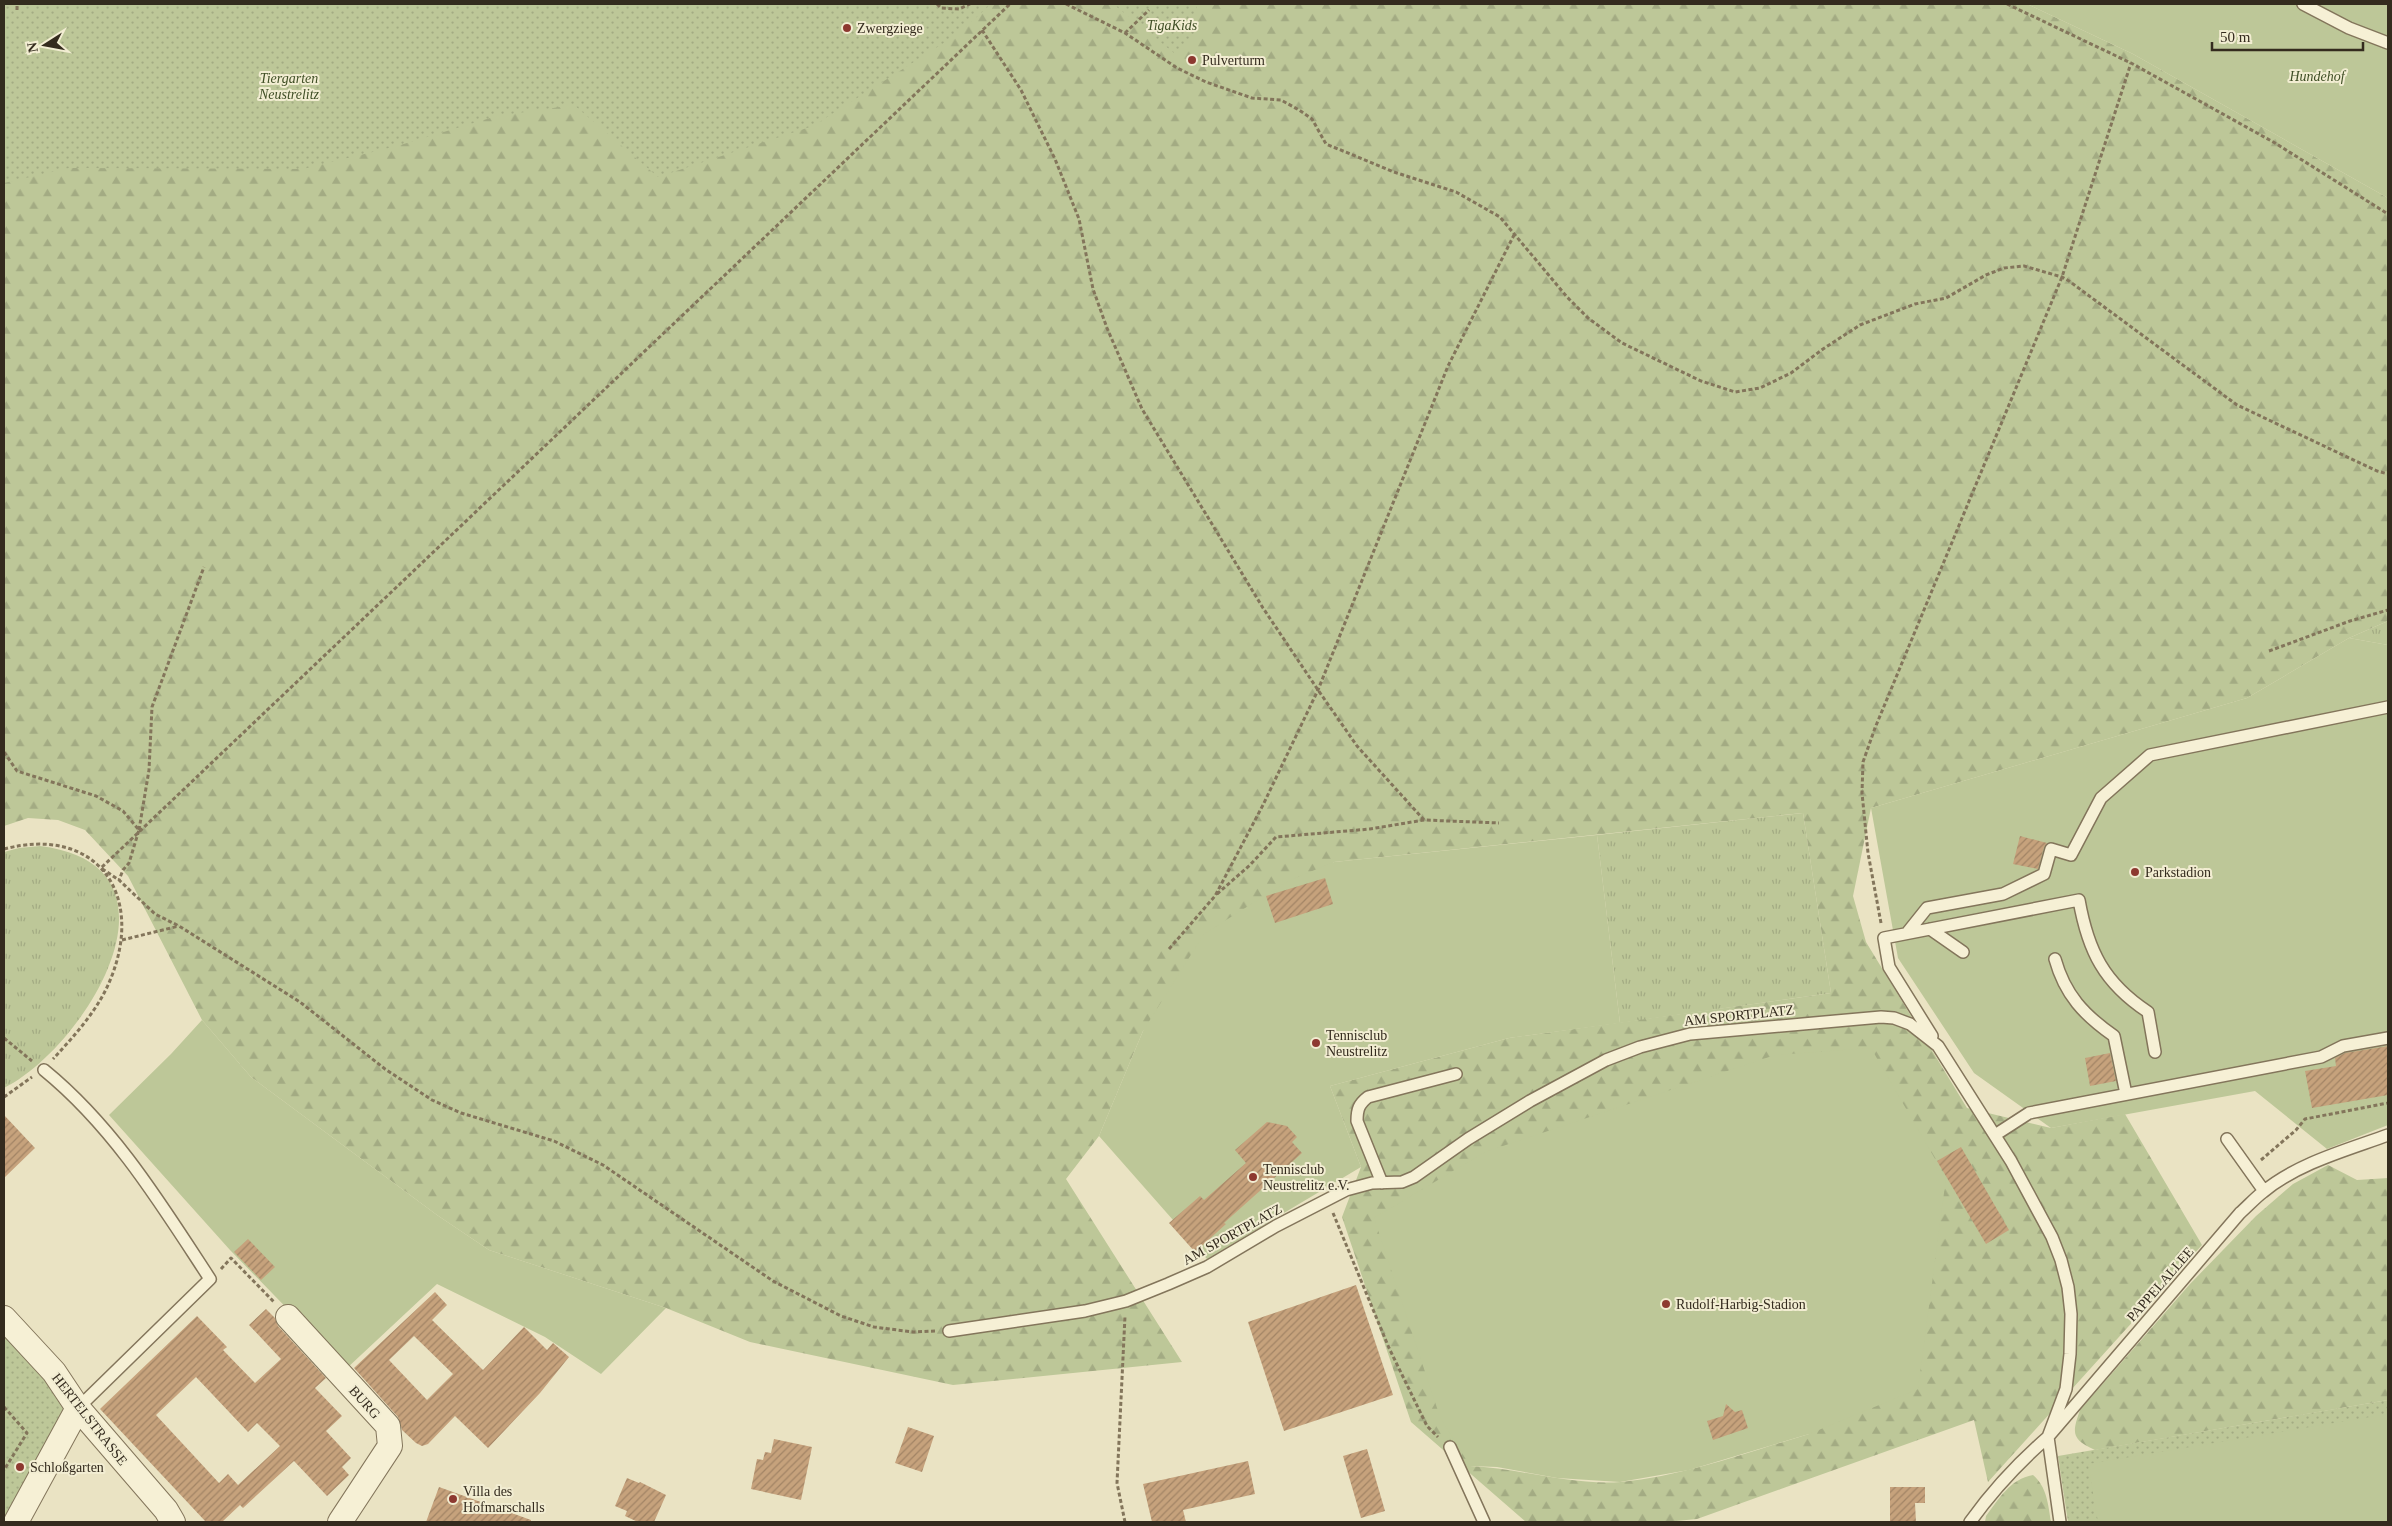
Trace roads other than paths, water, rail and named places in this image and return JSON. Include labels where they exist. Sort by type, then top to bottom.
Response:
[{"type":"street","name":"BURG","points":[[288,1317],[388,1426],[390,1446],[340,1522]]},
{"type":"street","name":"HERTELSTRASSE","points":[[4,1318],[54,1372],[78,1408],[166,1510],[174,1522]]},
{"type":"street","points":[[16,1522],[78,1408]]},
{"type":"lane","points":[[2303,4],[2349,28],[2388,43]]},
{"type":"lane","points":[[1907,933],[1927,908],[2003,894],[2044,874],[2052,849],[2071,855],[2101,798],[2150,755],[2388,707]]},
{"type":"lane","points":[[1938,1046],[1889,967],[1884,938],[2079,900],[2089,943],[2102,969],[2125,996],[2148,1012],[2155,1052]]},
{"type":"lane","points":[[1930,929],[1964,952]]},
{"type":"lane","points":[[2055,959],[2061,979],[2089,1018],[2114,1036],[2126,1094]]},
{"type":"lane","name":"AM SPORTPLATZ","points":[[949,1331],[1085,1311],[1126,1301],[1168,1284],[1207,1267],[1327,1198],[1346,1190],[1382,1183],[1402,1182],[1414,1177],[1468,1139],[1569,1079],[1606,1060],[1663,1039],[1690,1034],[1881,1017],[1894,1018],[1910,1024],[1938,1046],[1995,1135],[2052,1238],[2061,1260],[2068,1287],[2071,1314],[2070,1354],[2066,1389],[2048,1437]]},
{"type":"lane","points":[[1995,1135],[2029,1112],[2321,1057],[2343,1046],[2388,1038]]},
{"type":"lane","points":[[44,1070],[61,1084],[101,1125],[132,1162],[210,1279],[78,1408]]},
{"type":"lane","points":[[1382,1183],[1357,1121],[1357,1111],[1361,1103],[1368,1097],[1456,1074]]},
{"type":"lane","name":"PAPPELALLEE","points":[[1970,1522],[1994,1489],[2019,1462],[2048,1437],[2240,1213],[2264,1191],[2295,1172],[2388,1135]]},
{"type":"lane","points":[[2227,1139],[2264,1191]]},
{"type":"lane","points":[[2048,1437],[2060,1522]]},
{"type":"lane","points":[[1450,1447],[1484,1522]]},
{"type":"place","name":"Zwergziege","points":[[847,28]]},
{"type":"place","name":"Pulverturm","points":[[1192,60]]},
{"type":"place","name":"Parkstadion","points":[[2135,872]]},
{"type":"place","name":"Tennisclub Neustrelitz","points":[[1316,1043]]},
{"type":"place","name":"Tennisclub Neustrelitz e.V.","points":[[1253,1177]]},
{"type":"place","name":"Rudolf-Harbig-Stadion","points":[[1666,1304]]},
{"type":"place","name":"Schloßgarten","points":[[20,1467]]},
{"type":"place","name":"Villa des Hofmarschalls","points":[[453,1499]]},
{"type":"park label","name":"TigaKids","points":[[1172,25]]},
{"type":"park label","name":"Hundehof","points":[[2317,76]]},
{"type":"park label","name":"Tiergarten Neustrelitz","points":[[289,86]]}]
